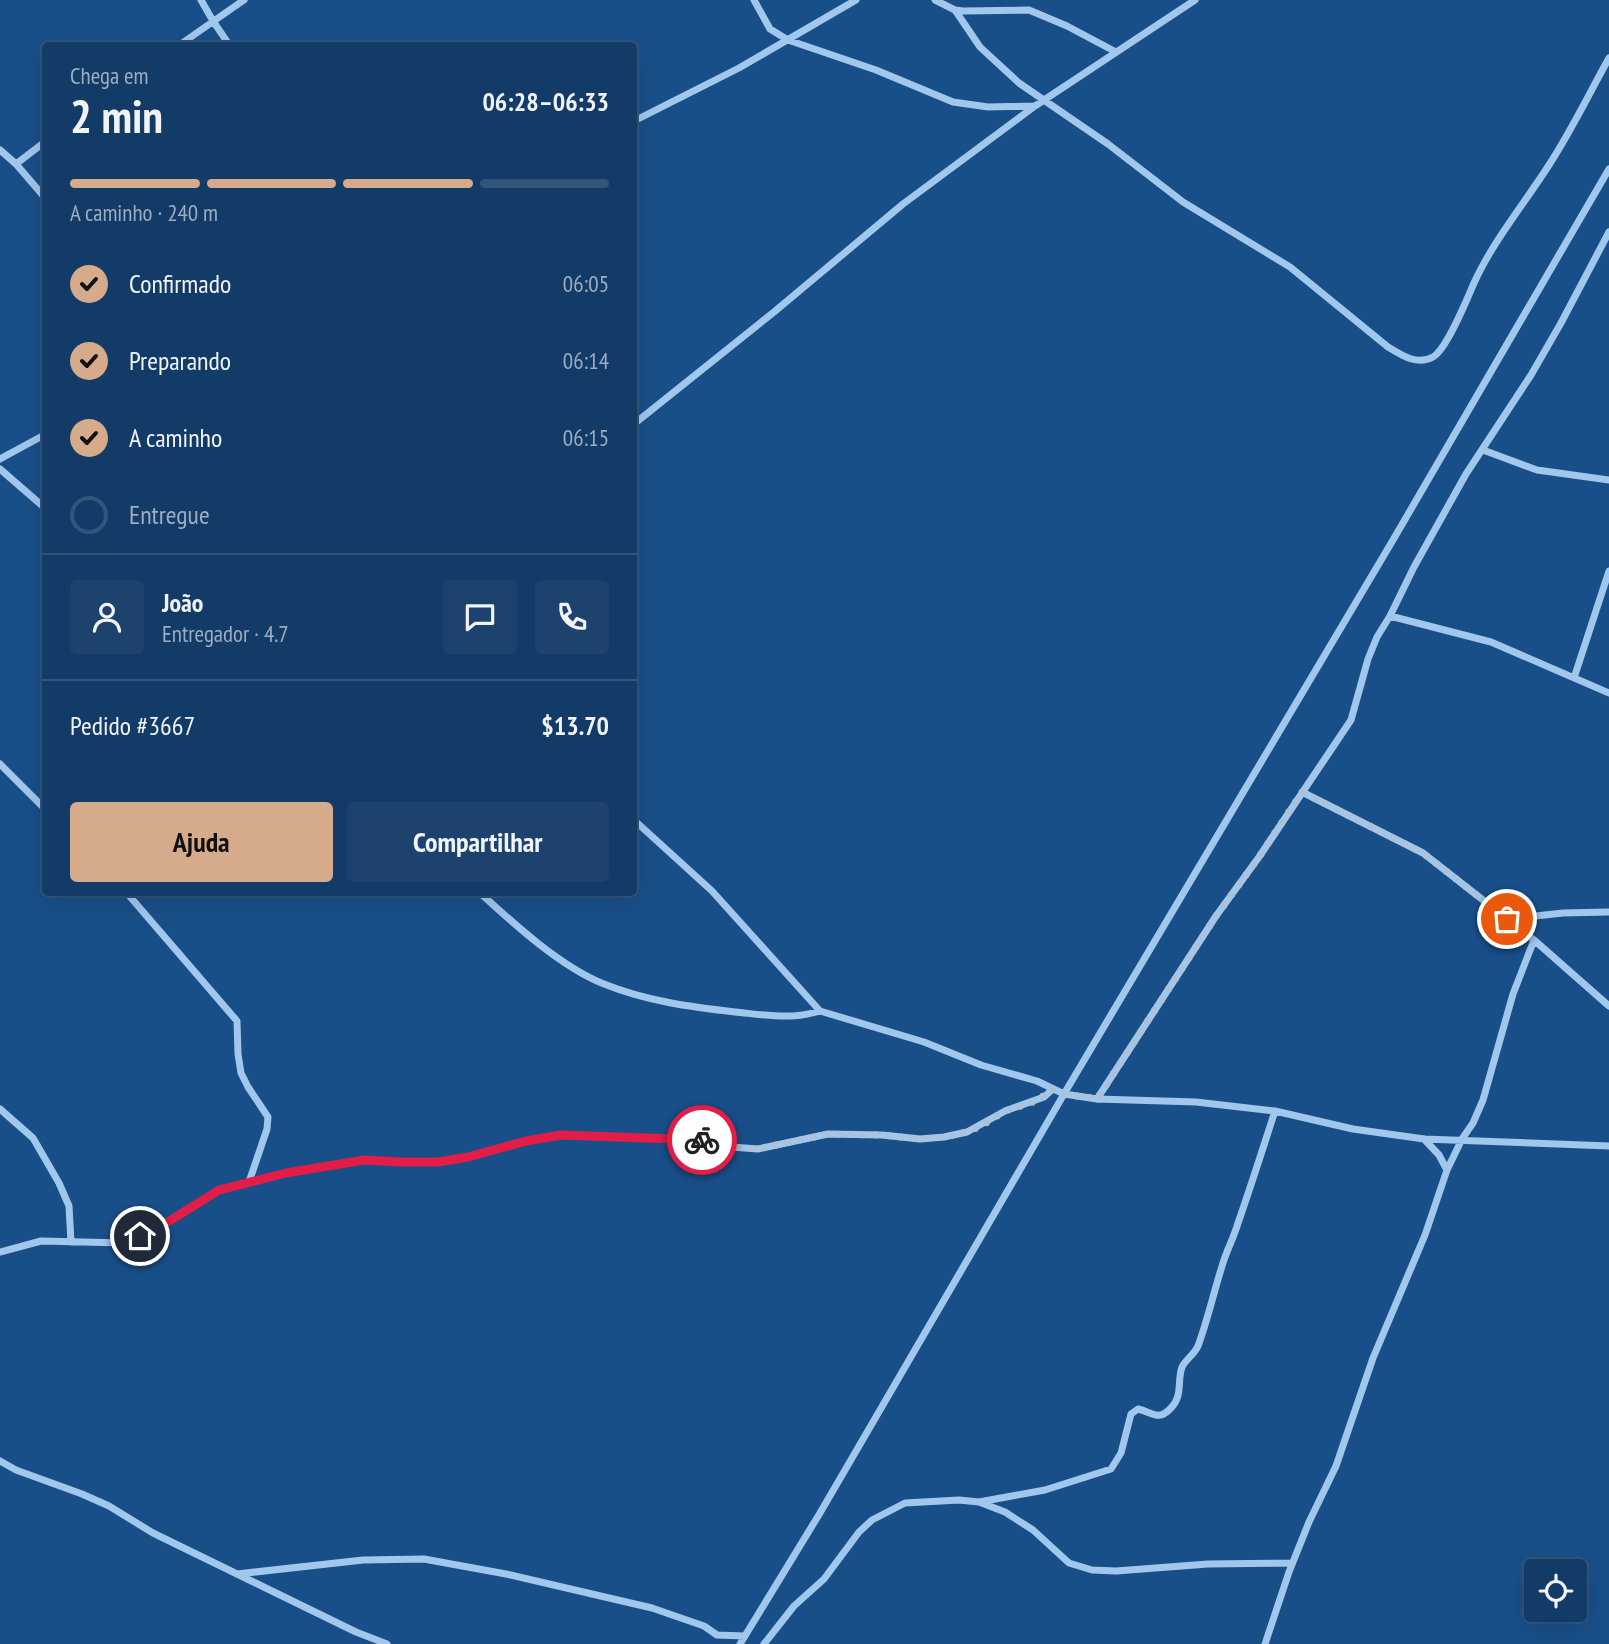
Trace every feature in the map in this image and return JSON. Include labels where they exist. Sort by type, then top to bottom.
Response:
[{"type":"street","points":[[201,0],[227,42]]},
{"type":"street","points":[[184,42],[244,0]]},
{"type":"street","points":[[754,0],[770,29],[788,40],[876,70],[953,102],[988,107],[1035,106]]},
{"type":"street","points":[[637,119],[739,68],[856,0]]},
{"type":"street","points":[[935,0],[955,10],[1029,10],[1067,26],[1116,52]]},
{"type":"street","points":[[637,422],[904,204],[1035,106],[1191,1]]},
{"type":"street","points":[[955,10],[980,47],[1019,83],[1108,144],[1183,202],[1290,267],[1388,347],[1415,360],[1432,358],[1447,340],[1480,270],[1550,163],[1609,58]]},
{"type":"street","points":[[16,164],[42,144]]},
{"type":"street","points":[[0,150],[42,194]]},
{"type":"street","points":[[740,1644],[820,1513],[1609,169]]},
{"type":"street","points":[[1097,1099],[1216,916],[1259,857],[1350,720],[1377,637],[1414,567],[1466,474],[1549,344],[1609,234]]},
{"type":"street","points":[[0,459],[42,436]]},
{"type":"street","points":[[1483,450],[1537,470],[1609,480]]},
{"type":"street","points":[[0,469],[42,506]]},
{"type":"street","points":[[1574,678],[1609,570]]},
{"type":"street","points":[[1390,616],[1491,642],[1609,693]]},
{"type":"street","points":[[0,764],[42,806]]},
{"type":"street","points":[[1302,792],[1423,853],[1534,940],[1609,1006]]},
{"type":"street","points":[[637,823],[712,891],[820,1011],[924,1042],[981,1065],[1037,1081],[1064,1094],[1097,1099],[1195,1102],[1275,1111],[1353,1129],[1424,1139],[1609,1146]]},
{"type":"street","points":[[129,896],[237,1021],[241,1073],[268,1117],[267,1129],[249,1182]]},
{"type":"street","points":[[484,896],[556,958],[603,984],[653,1000],[704,1009],[787,1017],[805,1016],[820,1011]]},
{"type":"street","points":[[1507,919],[1609,912]]},
{"type":"street","points":[[1265,1644],[1292,1563],[1336,1466],[1373,1358],[1425,1235],[1447,1170],[1483,1100],[1513,993],[1534,940]]},
{"type":"street","points":[[0,1252],[41,1241],[124,1242],[155,1230],[219,1190],[286,1173],[364,1160],[448,1160],[561,1135],[702,1140],[731,1147],[758,1149],[828,1134],[920,1139],[944,1137],[983,1125],[1005,1111],[1036,1101],[1053,1089]]},
{"type":"street","points":[[0,1109],[33,1138],[60,1183],[69,1206],[71,1241]]},
{"type":"street","points":[[979,1502],[1045,1490],[1111,1469],[1121,1453],[1131,1414],[1138,1409],[1152,1416],[1162,1415],[1172,1408],[1179,1394],[1181,1370],[1197,1349],[1223,1262],[1275,1111]]},
{"type":"street","points":[[1424,1139],[1439,1155],[1447,1170]]},
{"type":"street","points":[[0,1461],[16,1470],[109,1506],[153,1533],[356,1632],[387,1644]]},
{"type":"street","points":[[764,1644],[794,1606],[824,1578],[859,1532],[872,1520],[905,1503],[959,1500],[979,1502],[1005,1512],[1033,1530],[1069,1563],[1092,1570],[1116,1571],[1208,1563],[1292,1563]]},
{"type":"street","points":[[237,1574],[363,1560],[424,1559],[506,1574],[652,1608],[704,1626],[717,1635],[744,1636]]},
{"type":"way so far","points":[[702,1140],[731,1147],[758,1149],[828,1134],[920,1139],[944,1137],[983,1125],[1005,1111],[1044,1097],[1053,1089],[1064,1094],[1097,1099],[1216,916],[1302,792],[1423,853],[1507,919]]},
{"type":"route","points":[[140,1236],[155,1230],[219,1190],[286,1173],[364,1160],[438,1162],[561,1135],[702,1140]]}]
